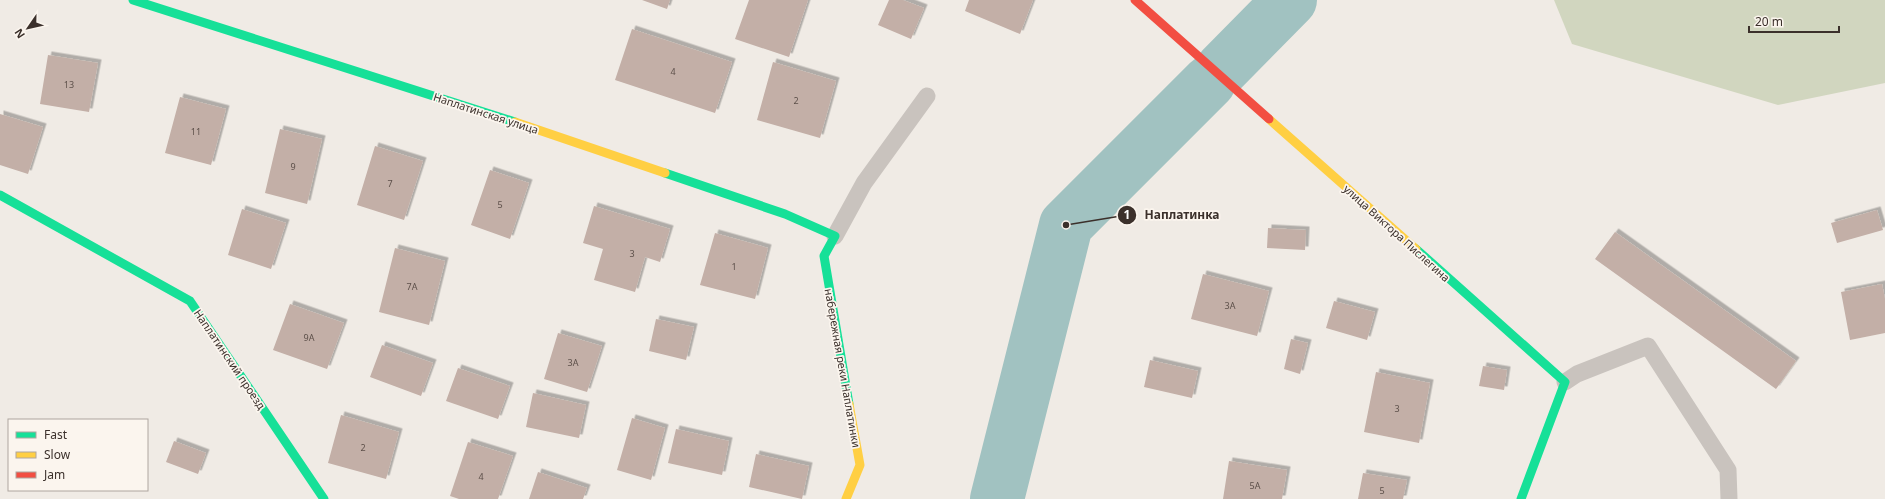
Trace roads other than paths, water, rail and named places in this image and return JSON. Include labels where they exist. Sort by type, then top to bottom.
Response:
[{"type":"street","name":"Наплатинская улица","points":[[133,0],[459,103],[785,214],[835,236]]},
{"type":"street","name":"улица Виктора Пислегина","points":[[1135,0],[1565,382]]},
{"type":"street","name":"Наплатинский проезд","points":[[0,195],[190,301],[324,499]]},
{"type":"street","name":"набережная реки Наплатинки","points":[[835,236],[824,256],[860,464],[846,499]]},
{"type":"street","points":[[1520,499],[1565,382]]},
{"type":"lane","points":[[835,236],[864,183],[927,96]]},
{"type":"lane","points":[[1565,382],[1577,374],[1648,346],[1728,470],[1729,499]]},
{"type":"waterway","points":[[1222,69],[1290,0]]},
{"type":"waterway","points":[[997,499],[1066,225],[1209,82]]},
{"type":"place","name":"Наплатинка","points":[[1066,225]]}]
